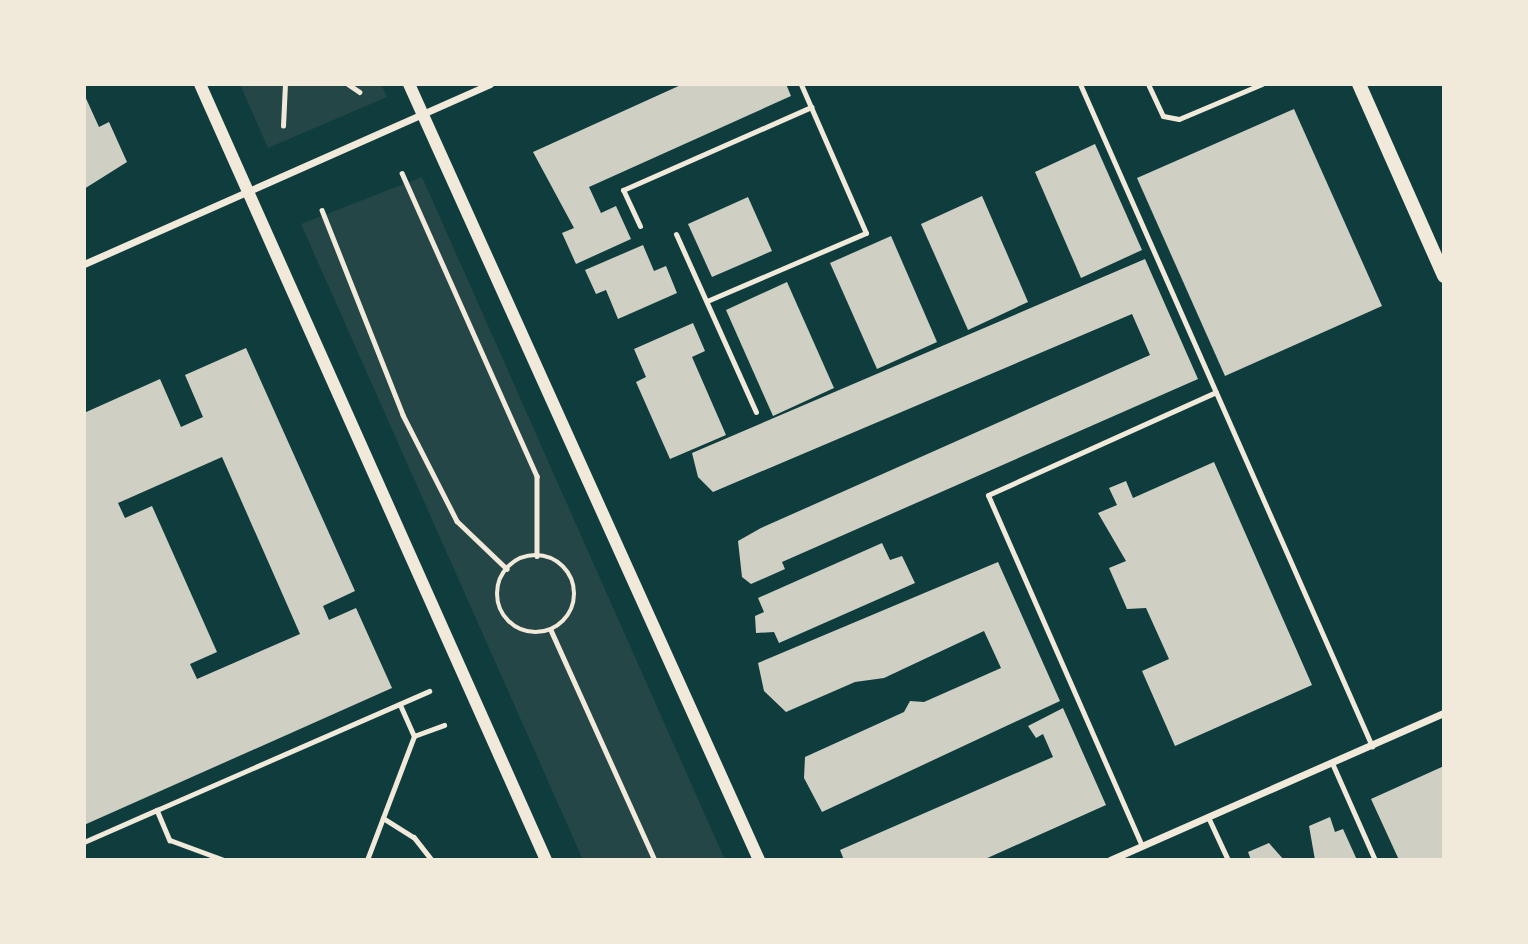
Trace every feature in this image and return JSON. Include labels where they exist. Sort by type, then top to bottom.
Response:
[{"type":"main road","points":[[1359,84],[1444,276]]},
{"type":"street","points":[[200,84],[546,860]]},
{"type":"street","points":[[409,84],[759,860]]},
{"type":"street","points":[[84,264],[490,84]]},
{"type":"street","points":[[1110,860],[1444,713]]},
{"type":"lane","points":[[707,301],[866,233],[801,84]]},
{"type":"lane","points":[[1080,84],[1371,746]]},
{"type":"lane","points":[[1149,84],[1163,116],[1179,119],[1262,84]]},
{"type":"lane","points":[[640,226],[623,190],[811,107]]},
{"type":"lane","points":[[676,234],[756,412]]},
{"type":"lane","points":[[1142,846],[988,495],[1216,392]]},
{"type":"lane","points":[[1332,763],[1375,860]]},
{"type":"lane","points":[[1208,817],[1228,860]]},
{"type":"path","points":[[283,126],[285,84]]},
{"type":"path","points":[[348,84],[360,92]]},
{"type":"path","points":[[402,173],[537,476],[537,556]]},
{"type":"path","points":[[322,211],[403,415],[457,521],[507,569]]},
{"type":"path","points":[[537,556],[561,564],[575,587],[571,613],[551,630],[526,632],[505,617],[498,593],[507,569],[537,556]]},
{"type":"path","points":[[551,630],[655,860]]},
{"type":"path","points":[[84,842],[429,691]]},
{"type":"path","points":[[368,860],[414,736],[400,704]]},
{"type":"path","points":[[414,736],[444,725]]},
{"type":"path","points":[[157,810],[170,841],[224,860]]},
{"type":"path","points":[[383,818],[414,836],[432,860]]},
{"type":"shaded area","points":[[240,84],[381,84],[387,97],[268,148]]},
{"type":"shaded area","points":[[422,177],[725,860],[583,860],[301,224]]},
{"type":"building","points":[[683,84],[786,84],[791,96],[589,187],[601,213],[616,206],[631,239],[576,264],[562,233],[574,228],[533,152]]},
{"type":"building","points":[[84,94],[99,127],[109,122],[127,162],[84,189]]},
{"type":"building","points":[[1294,109],[1382,306],[1225,376],[1137,178]]},
{"type":"building","points":[[1095,144],[1142,250],[1081,278],[1035,172]]},
{"type":"building","points":[[982,196],[1028,302],[968,330],[921,224]]},
{"type":"building","points":[[748,197],[772,251],[712,277],[688,224]]},
{"type":"building","points":[[891,236],[937,342],[877,369],[830,263]]},
{"type":"building","points":[[643,245],[654,271],[666,266],[677,293],[618,319],[606,290],[596,294],[585,270]]},
{"type":"building","points":[[1145,259],[1198,379],[782,562],[785,569],[751,584],[742,577],[738,541],[761,528],[1150,355],[1132,314],[713,492],[698,477],[692,453]]},
{"type":"building","points":[[787,282],[834,388],[773,416],[726,310]]},
{"type":"building","points":[[693,323],[705,351],[692,357],[726,435],[670,459],[636,382],[646,377],[634,349]]},
{"type":"building","points":[[246,348],[355,591],[323,606],[329,620],[356,608],[392,688],[84,825],[84,413],[160,379],[181,427],[203,417],[185,375]],"holes":[[[222,457],[300,634],[197,679],[190,664],[217,652],[152,506],[125,518],[118,503]]]},
{"type":"building","points":[[1214,462],[1312,685],[1175,746],[1142,671],[1169,659],[1146,608],[1127,609],[1109,568],[1126,561],[1098,513],[1117,505],[1109,488],[1126,481],[1133,498]]},
{"type":"building","points":[[882,543],[890,560],[902,556],[915,583],[779,643],[774,632],[756,633],[755,616],[764,612],[758,598]]},
{"type":"building","points":[[998,562],[1060,701],[822,812],[804,778],[805,757],[904,712],[910,701],[924,702],[1001,668],[984,631],[884,678],[855,682],[786,712],[764,691],[758,663]]},
{"type":"building","points":[[1063,708],[1106,805],[983,860],[844,860],[840,850],[1053,757],[1043,734],[1036,738],[1028,726]]},
{"type":"building","points":[[1444,766],[1444,860],[1399,860],[1371,799]]},
{"type":"building","points":[[1330,817],[1335,832],[1343,829],[1357,860],[1315,860],[1309,826]]},
{"type":"building","points":[[1269,843],[1284,860],[1251,860],[1248,852]]}]
